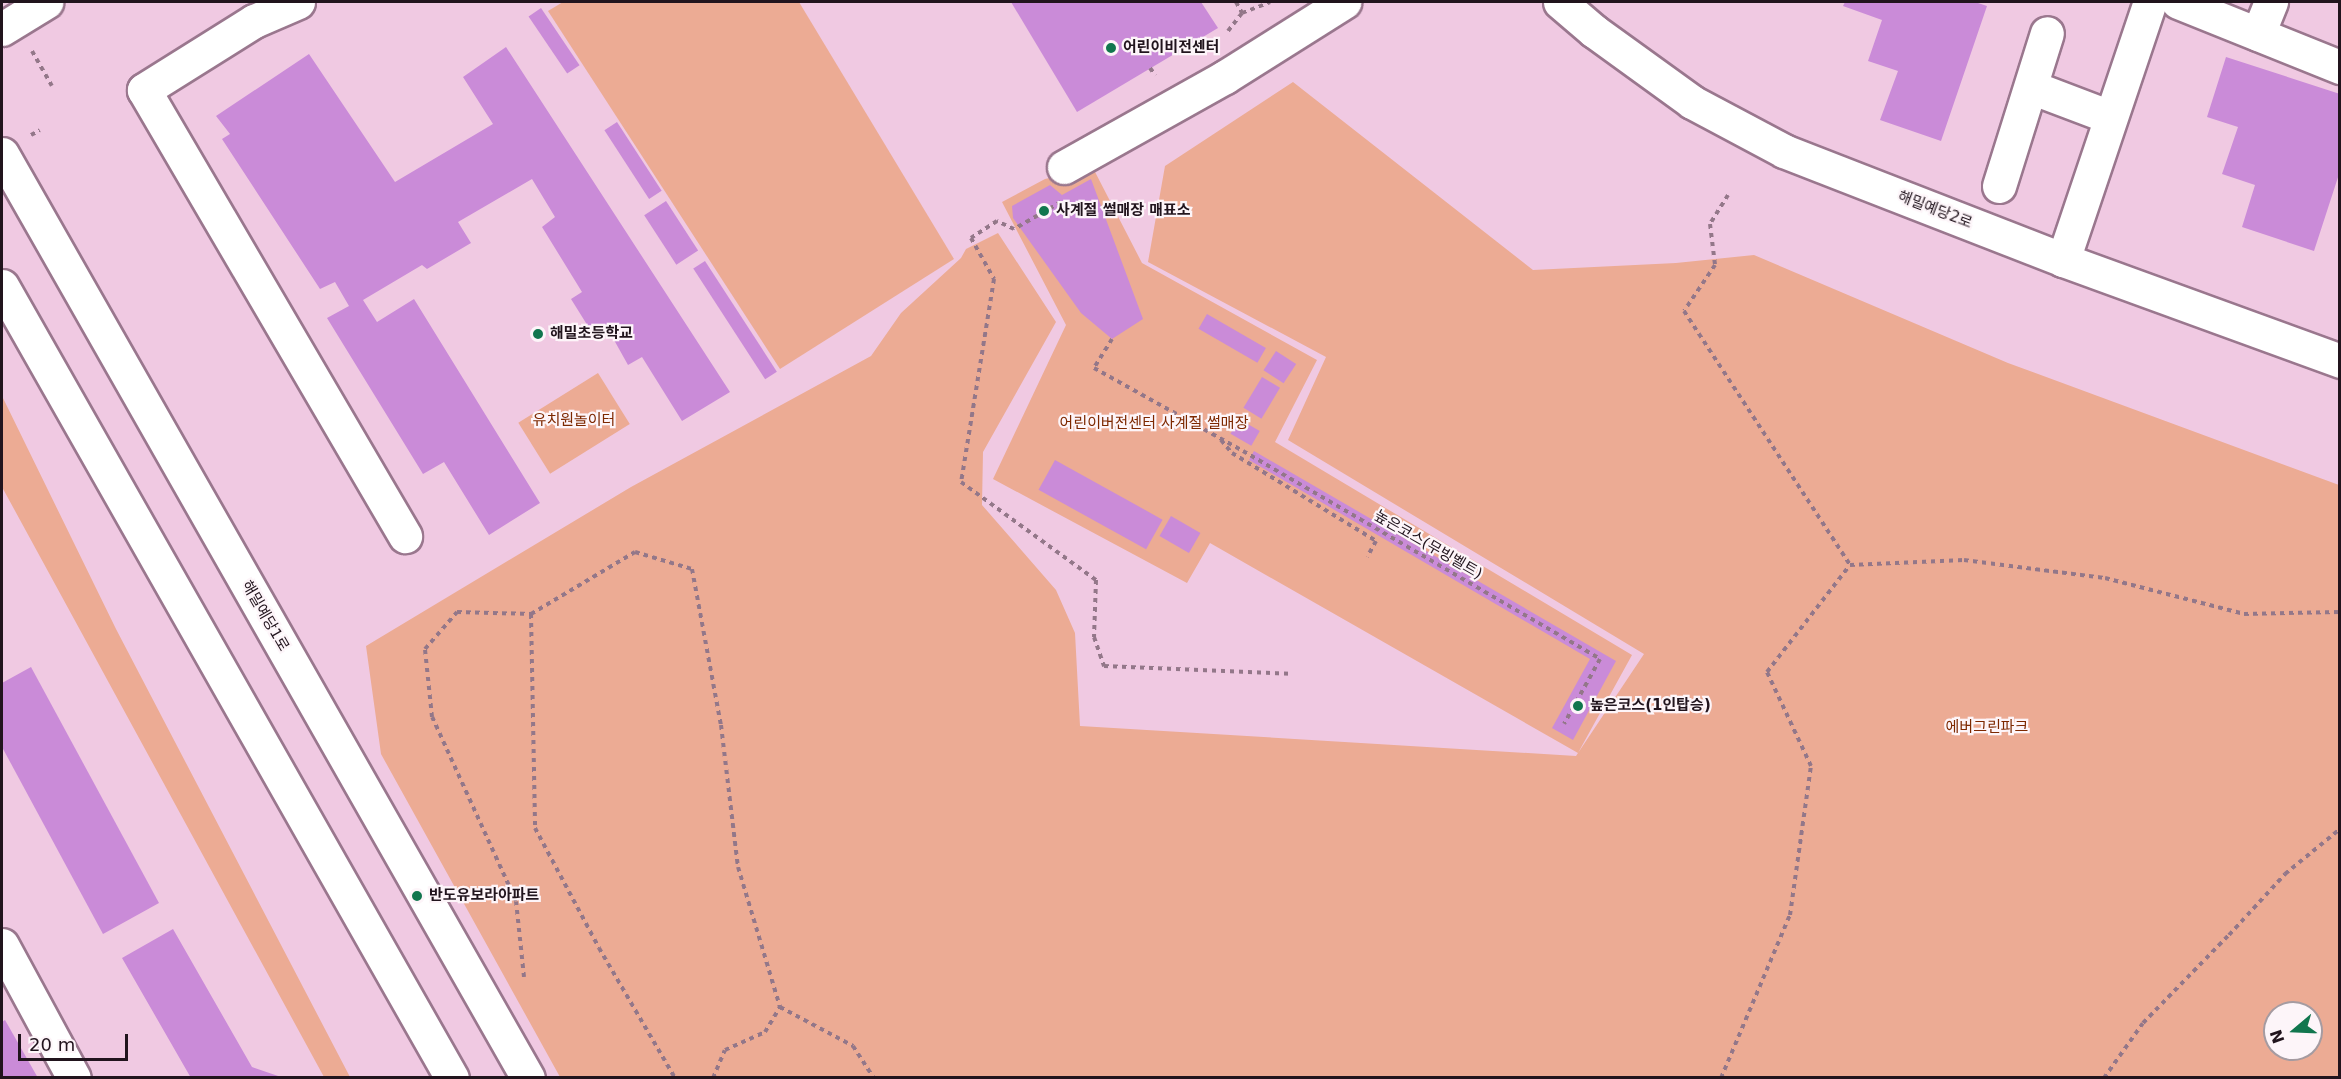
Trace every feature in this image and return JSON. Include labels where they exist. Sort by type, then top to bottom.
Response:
[{"type":"street","points":[[2,29],[46,2]]},
{"type":"street","points":[[298,2],[254,21],[144,90],[405,536]]},
{"type":"street","points":[[1064,167],[1225,77],[1344,2]]},
{"type":"street","name":"해밀예당2로","points":[[1560,2],[1594,31],[1692,102],[1784,151],[2063,260],[2340,361]]},
{"type":"street","points":[[2063,260],[2150,2]]},
{"type":"street","points":[[2178,2],[2340,67]]},
{"type":"street","points":[[2258,34],[2271,2]]},
{"type":"street","points":[[1999,186],[2048,33]]},
{"type":"street","points":[[2031,87],[2110,117]]},
{"type":"street","name":"해밀예당1로","points":[[2,154],[528,1077]]},
{"type":"street","points":[[2,286],[453,1077]]},
{"type":"street","points":[[2,945],[74,1077]]},
{"type":"path","points":[[1236,2],[1242,12],[1270,2]]},
{"type":"path","points":[[1728,195],[1710,224],[1715,265],[1684,312],[1850,565]]},
{"type":"path","points":[[1062,202],[1014,229],[997,221],[971,238],[994,279],[961,482],[1096,580],[1094,637],[1104,666],[1291,674]]},
{"type":"path","points":[[1112,339],[1094,368],[1219,437],[1232,453],[1376,541],[1367,557]]},
{"type":"path","name":"높은코스(무빙벨트)","points":[[1219,437],[1600,659],[1564,724]]},
{"type":"path","points":[[524,977],[516,901],[432,717],[426,649],[457,612],[531,614],[635,552],[692,569],[721,725],[738,867],[780,1007],[853,1046],[874,1077]]},
{"type":"path","points":[[1721,1077],[1790,915],[1811,766],[1767,672],[1850,565],[1964,560],[2105,578],[2244,614],[2340,612]]},
{"type":"path","points":[[531,614],[535,828],[599,948],[675,1077]]},
{"type":"path","points":[[2104,1077],[2143,1023],[2285,874],[2340,830]]},
{"type":"path","points":[[713,1077],[725,1050],[765,1032],[780,1007]]},
{"type":"green space","points":[[563,2],[799,2],[954,259],[780,369],[548,11]]},
{"type":"green space","name":"에버그린파크","points":[[1293,82],[1533,270],[1676,263],[1754,255],[2008,363],[2339,485],[2339,1077],[560,1077],[381,754],[366,646],[631,487],[871,356],[901,313],[961,258],[966,249],[998,233],[1056,322],[983,452],[982,505],[1056,590],[1075,633],[1080,726],[1576,756],[1644,654],[1288,440],[1326,357],[1148,262],[1165,166]]},
{"type":"green space","name":"어린이버전센터 사계절 썰매장","points":[[1093,168],[1142,263],[1317,360],[1275,442],[1632,655],[1578,753],[1210,543],[1187,583],[993,479],[1066,325],[1002,202],[1045,179]]},
{"type":"green space","name":"유치원놀이터","points":[[598,373],[630,424],[550,474],[518,423]]},
{"type":"green space","points":[[2,396],[116,629],[350,1077],[324,1077],[2,487]]},
{"type":"building","name":"어린이비전센터","points":[[1011,2],[1201,2],[1218,28],[1077,112]]},
{"type":"building","points":[[1845,2],[1975,2],[1987,6],[1941,141],[1880,120],[1898,71],[1868,61],[1882,20],[1843,6]]},
{"type":"building","points":[[541,8],[580,65],[567,74],[529,16]]},
{"type":"building","name":"해밀초등학교","points":[[506,47],[730,392],[682,421],[642,357],[628,365],[609,331],[596,339],[571,299],[582,292],[542,227],[555,217],[532,179],[458,222],[471,243],[427,269],[422,265],[363,300],[377,322],[414,299],[540,503],[489,535],[444,462],[423,474],[327,318],[349,306],[335,282],[320,289],[222,139],[230,134],[216,116],[309,54],[395,182],[493,124],[463,77]]},
{"type":"building","points":[[2226,57],[2340,94],[2340,171],[2314,251],[2242,227],[2255,185],[2222,174],[2238,127],[2207,117]]},
{"type":"building","points":[[617,122],[662,191],[649,199],[604,130]]},
{"type":"building","points":[[1091,179],[1143,319],[1112,339],[1081,313],[1013,218],[1012,206],[1050,185],[1062,195]]},
{"type":"building","points":[[666,201],[698,250],[676,265],[644,215]]},
{"type":"building","points":[[705,261],[777,372],[765,379],[693,269]]},
{"type":"building","points":[[1207,314],[1266,348],[1257,363],[1198,329]]},
{"type":"building","points":[[1276,351],[1296,364],[1284,383],[1263,370]]},
{"type":"building","points":[[1262,377],[1280,388],[1261,419],[1243,408]]},
{"type":"building","points":[[1239,419],[1260,431],[1251,446],[1230,434]]},
{"type":"building","points":[[1254,451],[1616,661],[1573,740],[1552,728],[1590,659],[1249,460]]},
{"type":"building","points":[[1055,460],[1163,520],[1146,549],[1039,490]]},
{"type":"building","points":[[1171,516],[1200,533],[1189,553],[1160,536]]},
{"type":"building","points":[[31,667],[159,903],[103,934],[2,747],[2,683]]},
{"type":"building","points":[[173,929],[252,1067],[284,1078],[191,1078],[122,958]]},
{"type":"building","points":[[5,1020],[38,1078],[2,1078],[2,1022]]},
{"type":"place","name":"어린이비전센터","points":[[1111,48]]},
{"type":"place","name":"사계절 썰매장 매표소","points":[[1044,211]]},
{"type":"place","name":"해밀초등학교","points":[[538,334]]},
{"type":"place","name":"높은코스(1인탑승)","points":[[1578,706]]},
{"type":"place","name":"반도유보라아파트","points":[[417,896]]}]
